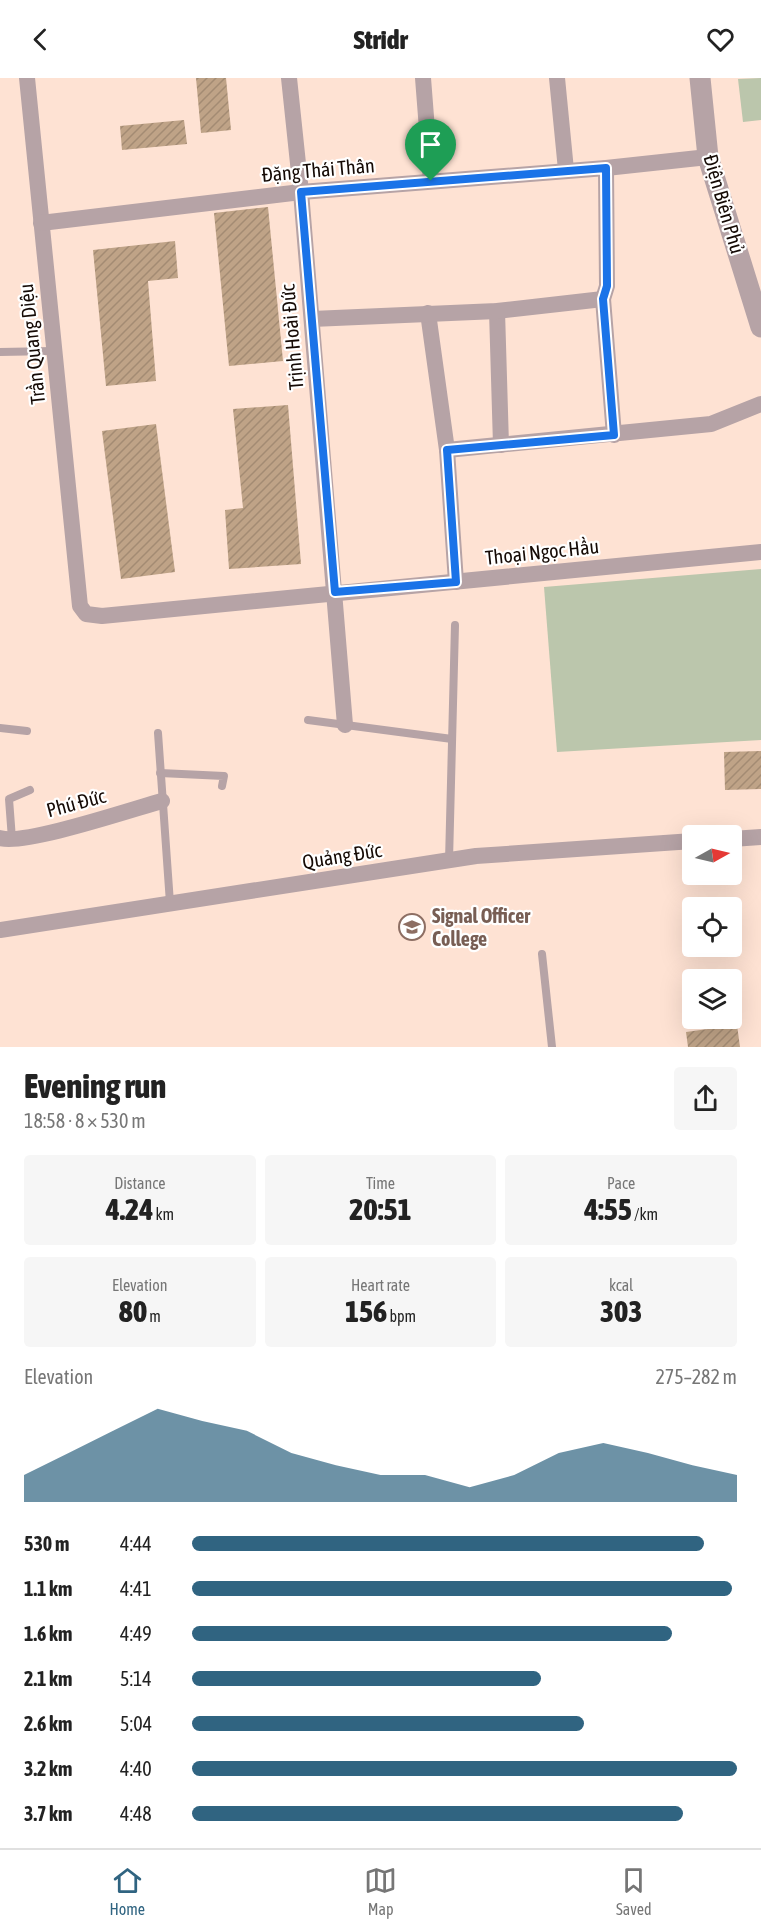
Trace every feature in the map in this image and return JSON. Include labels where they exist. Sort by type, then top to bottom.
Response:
[{"type":"street","name":"Trần Quang Diệu","points":[[27,78],[80,606]]},
{"type":"street","name":"Trịnh Hoài Đức","points":[[289,78],[312,319],[345,725]]},
{"type":"street","points":[[423,78],[431,181]]},
{"type":"street","points":[[557,78],[566,170]]},
{"type":"street","name":"Điện Biên Phủ","points":[[700,78],[708,157],[749,278],[761,327]]},
{"type":"street","name":"Đặng Thái Thân","points":[[41,223],[301,192],[606,168],[708,157]]},
{"type":"street","points":[[606,168],[607,286],[603,299],[614,435]]},
{"type":"street","points":[[312,319],[497,311],[603,299]]},
{"type":"street","points":[[497,311],[501,445]]},
{"type":"street","points":[[429,313],[447,450],[456,582]]},
{"type":"street","points":[[447,450],[711,424],[761,404]]},
{"type":"street","name":"Thoại Ngọc Hầu","points":[[80,606],[86,614],[102,616],[761,552]]},
{"type":"street","name":"Phú Đức","points":[[6,838],[50,833],[162,801]]},
{"type":"street","points":[[742,838],[761,837]]},
{"type":"street","name":"Quảng Đức","points":[[0,930],[476,856],[682,842]]},
{"type":"lane","points":[[0,352],[53,351]]},
{"type":"lane","points":[[449,861],[455,625]]},
{"type":"lane","points":[[308,720],[452,740]]},
{"type":"lane","points":[[0,728],[27,731]]},
{"type":"lane","points":[[158,733],[170,903]]},
{"type":"lane","points":[[160,773],[224,776],[222,786]]},
{"type":"lane","points":[[6,838],[9,799],[30,790]]},
{"type":"lane","points":[[542,954],[552,1047]]},
{"type":"green space","points":[[761,78],[761,120],[743,122],[738,79]]},
{"type":"green space","points":[[761,569],[761,740],[557,752],[544,587]]},
{"type":"building","points":[[196,78],[226,78],[231,130],[201,133]]},
{"type":"building","points":[[184,120],[187,144],[122,150],[120,126]]},
{"type":"building","points":[[268,207],[283,361],[229,366],[214,213]]},
{"type":"building","points":[[175,241],[178,278],[148,281],[156,381],[106,386],[93,250]]},
{"type":"building","points":[[288,405],[301,564],[229,569],[225,510],[243,508],[233,409]]},
{"type":"building","points":[[156,424],[175,572],[121,579],[102,431]]},
{"type":"building","points":[[761,751],[761,789],[725,790],[724,752]]},
{"type":"building","points":[[738,1029],[740,1047],[688,1047],[686,1032]]},
{"type":"place","name":"Signal Officer College","points":[[412,927]]},
{"type":"route","points":[[606,168],[607,286],[603,299],[614,435],[447,450],[456,582],[335,592],[301,192],[431,181],[606,168]]}]
